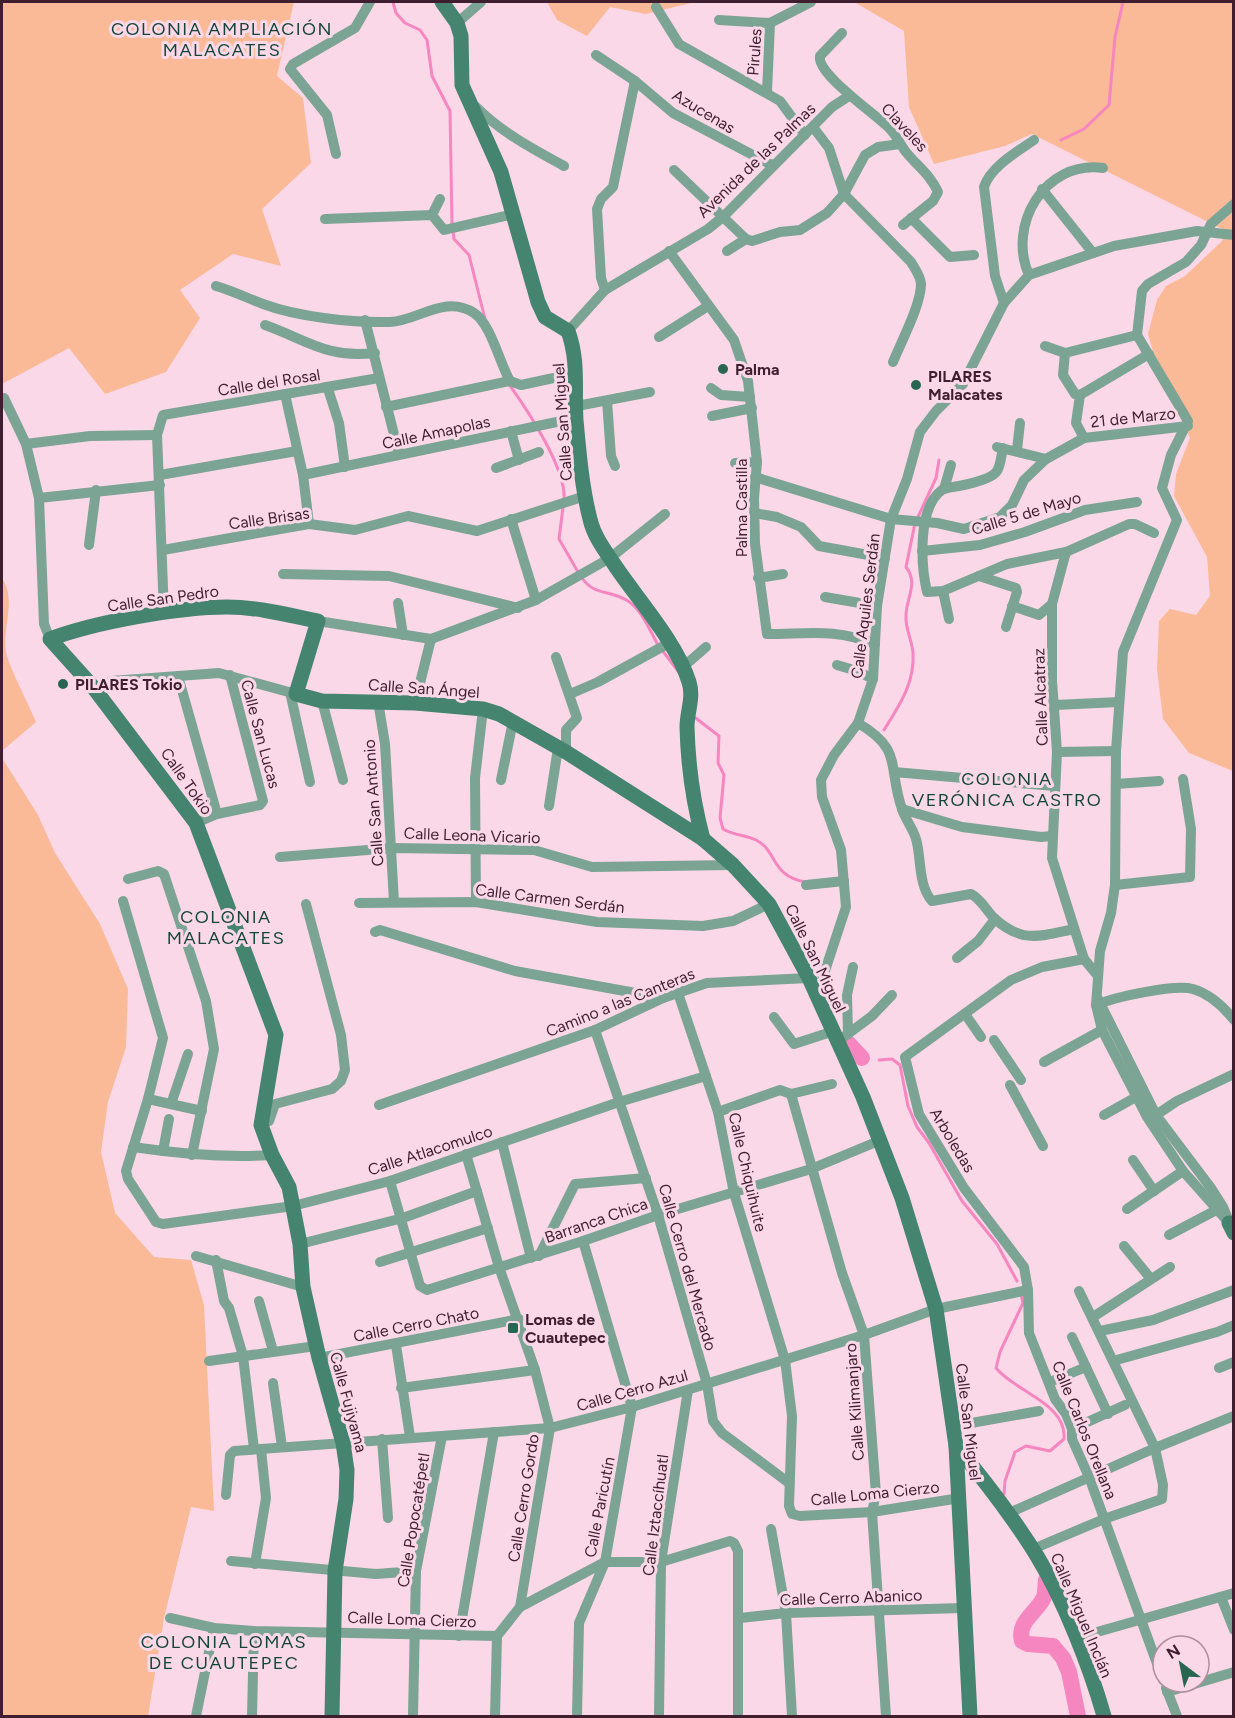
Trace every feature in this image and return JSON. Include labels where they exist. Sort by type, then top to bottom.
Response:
[{"type":"street","points":[[336,153],[327,115],[290,69],[293,64],[355,28],[370,2]]},
{"type":"street","points":[[442,2],[457,23],[463,50],[460,76],[467,98],[501,172],[538,302],[546,317],[568,331]]},
{"type":"street","points":[[457,23],[481,2]]},
{"type":"street","name":"Pirules","points":[[767,92],[770,23],[811,2]]},
{"type":"street","points":[[656,7],[680,45],[767,92],[829,148],[844,194],[911,262],[921,284],[893,362]]},
{"type":"street","points":[[719,20],[770,23]]},
{"type":"street","name":"Claveles","points":[[842,33],[818,60],[849,96],[889,127],[900,144],[924,169],[938,192],[938,197],[907,221],[950,257],[974,255]]},
{"type":"street","name":"Azucenas","points":[[596,55],[635,81],[673,113],[772,165]]},
{"type":"street","points":[[605,290],[601,278],[597,209],[601,199],[613,187],[635,81]]},
{"type":"street","name":"Avenida de las Palmas","points":[[568,331],[605,290],[708,229],[724,216],[832,107],[849,96]]},
{"type":"street","points":[[467,98],[493,124],[564,166]]},
{"type":"street","points":[[1004,303],[995,276],[984,187],[987,179],[1013,155],[1035,140]]},
{"type":"street","points":[[674,170],[746,239],[752,242],[780,232],[801,230],[827,213],[844,194],[865,155],[878,147],[900,144]]},
{"type":"street","points":[[1103,168],[1075,168],[1062,173],[1042,189],[1028,219],[1024,241],[1023,262],[1029,275],[1093,253],[1180,233],[1206,232],[1233,235]]},
{"type":"street","points":[[1042,189],[1093,253]]},
{"type":"street","points":[[432,215],[440,199]]},
{"type":"street","points":[[1220,1209],[1183,1171],[1102,1030],[1098,1002],[1098,976],[1100,951],[1111,913],[1115,885],[1116,751],[1123,652],[1177,520],[1164,493],[1164,474],[1175,445],[1188,426],[1188,422],[1137,335],[1142,291],[1186,262],[1201,245],[1206,232],[1218,214],[1233,204]]},
{"type":"street","points":[[432,215],[444,230],[447,230],[459,229],[514,214]]},
{"type":"street","points":[[325,219],[432,215]]},
{"type":"street","points":[[727,251],[746,239]]},
{"type":"street","name":"Palma Castilla","points":[[669,251],[734,340],[748,381],[757,462],[754,513],[758,578],[767,634],[827,632],[851,634],[875,644]]},
{"type":"street","name":"Calle Aquiles Serdán","points":[[817,995],[845,914],[841,850],[820,788],[829,764],[858,723],[873,679],[877,606],[891,519],[907,479],[920,432],[936,411],[963,384],[1004,303],[1029,275]]},
{"type":"street","points":[[216,286],[292,313],[322,318],[399,320],[434,307],[453,307],[475,313],[493,342],[507,383]]},
{"type":"street","points":[[659,337],[708,306]]},
{"type":"street","points":[[365,320],[399,454]]},
{"type":"street","points":[[265,325],[290,333],[330,353],[356,356],[375,353]]},
{"type":"street","name":"Calle San Miguel","points":[[568,331],[577,373],[577,412],[585,496],[596,535],[663,646],[683,667],[690,683],[693,805],[703,839],[733,865],[769,904],[839,1036],[881,1140],[936,1309],[956,1446],[970,1716]]},
{"type":"street","points":[[1046,346],[1065,353],[1137,335]]},
{"type":"street","points":[[1065,353],[1063,375],[1075,394],[1080,395],[1149,354]]},
{"type":"street","points":[[386,407],[507,383],[521,385],[577,373]]},
{"type":"street","name":"Calle del Rosal","points":[[157,435],[163,415],[328,389],[379,378]]},
{"type":"street","points":[[711,388],[721,395],[751,403]]},
{"type":"street","points":[[328,389],[339,423],[345,467]]},
{"type":"street","name":"Calle Amapolas","points":[[303,475],[542,425],[607,402],[650,392]]},
{"type":"street","points":[[285,394],[303,475],[309,524]]},
{"type":"street","points":[[1080,395],[1076,423],[1084,438]]},
{"type":"street","name":"Calle Tokio","points":[[4,398],[26,444],[39,498],[44,624],[50,639],[93,687],[196,823],[276,1035],[261,1115],[270,1148],[284,1174],[293,1206]]},
{"type":"street","points":[[607,402],[611,456],[615,466]]},
{"type":"street","points":[[712,416],[751,403]]},
{"type":"street","points":[[1017,450],[1020,423]]},
{"type":"street","name":"21 de Marzo","points":[[755,477],[891,519],[937,523],[964,529],[980,525],[1007,511],[1024,480],[1046,459],[1084,438],[1188,426]]},
{"type":"street","points":[[511,431],[519,460]]},
{"type":"street","points":[[26,444],[90,436],[157,435],[164,550],[164,613]]},
{"type":"street","points":[[1046,459],[1017,450],[1000,448],[999,468],[994,474],[975,482],[944,489],[936,496],[923,523],[922,551],[927,592],[943,591],[1007,564],[1066,552],[1129,525],[1135,524],[1154,533]]},
{"type":"street","points":[[39,498],[160,480],[297,452]]},
{"type":"street","points":[[496,468],[539,452]]},
{"type":"street","points":[[735,464],[757,462]]},
{"type":"street","points":[[944,489],[951,465]]},
{"type":"street","points":[[89,545],[96,490]]},
{"type":"street","name":"Calle Brisas","points":[[164,550],[309,524],[355,530],[408,516],[477,531],[585,496]]},
{"type":"street","name":"Calle 5 de Mayo","points":[[922,551],[980,544],[1025,532],[1085,510],[1137,502]]},
{"type":"street","points":[[754,513],[777,517],[795,524],[819,546],[885,558]]},
{"type":"street","name":"Calle San Pedro","points":[[50,639],[74,631],[164,613],[225,607],[245,608],[431,639],[536,600],[610,558],[665,514]]},
{"type":"street","points":[[511,519],[536,600]]},
{"type":"street","name":"Calle Alcatraz","points":[[1066,552],[1052,604],[1057,752],[1051,836],[1052,858],[1084,959],[1098,976]]},
{"type":"street","points":[[283,574],[389,576],[518,608]]},
{"type":"street","points":[[758,578],[783,574]]},
{"type":"street","points":[[979,576],[1016,588],[1017,596],[1006,627]]},
{"type":"street","points":[[943,591],[950,619]]},
{"type":"street","points":[[825,597],[877,606]]},
{"type":"street","points":[[398,603],[403,635]]},
{"type":"street","points":[[1012,606],[1039,615],[1052,604]]},
{"type":"street","points":[[310,782],[293,693],[318,621]]},
{"type":"street","points":[[415,703],[431,639]]},
{"type":"street","points":[[570,694],[663,646]]},
{"type":"street","points":[[683,667],[706,647]]},
{"type":"street","points":[[549,806],[566,730],[577,718],[556,657]]},
{"type":"street","points":[[837,665],[873,679]]},
{"type":"street","name":"Calle San Ángel","points":[[111,681],[230,675],[322,701],[378,701],[483,709],[513,721],[703,839]]},
{"type":"street","name":"Calle San Lucas","points":[[196,823],[217,814],[260,805],[264,801],[230,675]]},
{"type":"street","points":[[178,676],[217,814]]},
{"type":"street","points":[[322,701],[343,780]]},
{"type":"street","name":"Calle San Antonio","points":[[378,701],[385,744],[393,848],[394,902]]},
{"type":"street","points":[[1055,705],[1119,702]]},
{"type":"street","points":[[476,902],[475,778],[483,709]]},
{"type":"street","points":[[501,780],[513,721]]},
{"type":"street","points":[[858,723],[884,740],[902,809],[917,841],[927,896],[932,901],[971,894],[977,897],[995,919],[1032,938],[1074,929]]},
{"type":"street","points":[[1057,752],[1116,751]]},
{"type":"street","points":[[894,772],[1055,786]]},
{"type":"street","points":[[1115,885],[1190,877],[1190,818],[1183,779]]},
{"type":"street","points":[[1116,784],[1159,780]]},
{"type":"street","points":[[902,809],[962,827],[1041,837],[1051,836]]},
{"type":"street","name":"Calle Leona Vicario","points":[[280,856],[393,848],[534,850],[592,867],[733,865]]},
{"type":"street","points":[[128,879],[162,871],[206,1001],[214,1049],[192,1155]]},
{"type":"street","points":[[806,885],[844,881]]},
{"type":"street","points":[[123,901],[163,1038],[133,1147],[192,1155],[233,1157],[270,1148],[270,1113],[275,1104],[321,1093],[339,1086],[342,1081],[345,1070],[341,1035],[306,904]]},
{"type":"street","name":"Calle Carmen Serdán","points":[[359,903],[476,902],[505,909],[597,922],[703,927],[733,921],[769,904]]},
{"type":"street","points":[[957,958],[978,941],[995,919]]},
{"type":"street","points":[[375,932],[380,930],[515,971],[663,998]]},
{"type":"street","points":[[981,1037],[965,1014],[1011,980],[1042,967],[1084,959]]},
{"type":"street","points":[[839,1036],[853,967]]},
{"type":"street","name":"Camino a las Canteras","points":[[379,1106],[595,1030],[663,998],[706,983],[728,980],[809,978]]},
{"type":"street","points":[[1098,1002],[1189,988],[1221,1004],[1233,1020]]},
{"type":"street","name":"Calle Chiquihuite","points":[[678,993],[718,1112],[734,1193],[785,1360],[792,1416],[789,1483],[789,1506],[792,1514]]},
{"type":"street","points":[[774,1017],[794,1044],[839,1036],[892,995]]},
{"type":"street","points":[[1098,1002],[1139,1093],[1231,1228]]},
{"type":"street","name":"Arboledas","points":[[965,1014],[905,1057],[919,1114],[973,1200]]},
{"type":"street","name":"Calle Cerro del Mercado","points":[[595,1030],[658,1215],[707,1384],[713,1421],[722,1432],[789,1483]]},
{"type":"street","points":[[1044,1062],[1102,1030]]},
{"type":"street","points":[[994,1040],[1021,1080]]},
{"type":"street","points":[[171,1104],[188,1054]]},
{"type":"street","points":[[1156,1115],[1177,1101],[1233,1074]]},
{"type":"street","name":"Calle Atlacomulco","points":[[133,1147],[126,1171],[128,1179],[156,1222],[163,1224],[293,1206],[390,1180],[619,1102],[706,1076]]},
{"type":"street","points":[[718,1112],[780,1090],[791,1094],[832,1084]]},
{"type":"street","points":[[1010,1085],[1042,1146]]},
{"type":"street","points":[[1104,1115],[1139,1093]]},
{"type":"street","name":"Calle Kilimanjaro","points":[[791,1094],[842,1273],[864,1335],[876,1494],[872,1512],[886,1716]]},
{"type":"street","points":[[148,1099],[202,1111]]},
{"type":"street","points":[[163,1151],[169,1119]]},
{"type":"street","name":"Barranca Chica","points":[[413,1253],[423,1289],[535,1257],[658,1215],[811,1169],[881,1140]]},
{"type":"street","points":[[502,1142],[535,1257]]},
{"type":"street","name":"Calle Cerro Gordo","points":[[466,1154],[499,1267],[535,1370],[550,1428],[520,1607]]},
{"type":"street","points":[[1133,1160],[1154,1191]]},
{"type":"street","points":[[1127,1209],[1183,1171]]},
{"type":"street","points":[[535,1257],[575,1184],[646,1178]]},
{"type":"street","points":[[390,1180],[413,1253]]},
{"type":"street","points":[[300,1244],[403,1218],[477,1191]]},
{"type":"street","name":"Calle Carlos Orellana","points":[[973,1200],[1016,1254],[1023,1267],[1028,1290],[1029,1333],[1055,1399],[1066,1414],[1072,1429],[1072,1439],[1089,1478],[1151,1647]]},
{"type":"street","name":"Calle Fujiyama","points":[[293,1206],[300,1244],[303,1287],[317,1352],[343,1443],[348,1470],[335,1571],[332,1716]]},
{"type":"street","points":[[1169,1235],[1220,1209]]},
{"type":"street","points":[[380,1262],[488,1228]]},
{"type":"street","points":[[583,1241],[632,1407]]},
{"type":"street","points":[[1124,1246],[1151,1279]]},
{"type":"street","points":[[196,1256],[303,1287]]},
{"type":"street","points":[[216,1260],[224,1301],[229,1308],[243,1356],[266,1498],[255,1564]]},
{"type":"street","points":[[1093,1317],[1170,1267]]},
{"type":"street","name":"Calle Cerro Azul","points":[[226,1495],[231,1452],[550,1428],[688,1390],[864,1335],[936,1309],[1028,1290]]},
{"type":"street","points":[[1100,1331],[1153,1320],[1233,1290]]},
{"type":"street","points":[[1033,1549],[1104,1519],[1162,1499],[1163,1485],[1155,1448],[1079,1292]]},
{"type":"street","points":[[259,1301],[273,1352]]},
{"type":"street","name":"Calle Cerro Chato","points":[[209,1361],[273,1352],[317,1352],[396,1345],[519,1319]]},
{"type":"street","points":[[1113,1361],[1217,1332],[1233,1324]]},
{"type":"street","points":[[1072,1337],[1108,1414]]},
{"type":"street","points":[[396,1345],[410,1437]]},
{"type":"street","points":[[1219,1368],[1233,1362]]},
{"type":"street","points":[[1050,1382],[1086,1367]]},
{"type":"street","points":[[401,1388],[535,1370]]},
{"type":"street","points":[[273,1383],[282,1447]]},
{"type":"street","name":"Calle Iztaccíhuatl","points":[[659,1716],[661,1562],[688,1390]]},
{"type":"street","points":[[1072,1429],[1125,1405]]},
{"type":"street","name":"Calle Paricutín","points":[[577,1716],[579,1623],[605,1562],[632,1407]]},
{"type":"street","points":[[954,1426],[1039,1411]]},
{"type":"street","points":[[1009,1513],[1233,1416]]},
{"type":"street","points":[[459,1636],[494,1432]]},
{"type":"street","name":"Calle Popocatépetl","points":[[413,1716],[416,1571],[442,1436]]},
{"type":"street","points":[[382,1439],[388,1518]]},
{"type":"street","name":"Calle Miguel Inclán","points":[[956,1446],[1009,1513],[1033,1549],[1076,1638],[1104,1716]]},
{"type":"street","name":"Calle Loma Cierzo","points":[[792,1514],[800,1516],[872,1512],[960,1498]]},
{"type":"street","points":[[771,1529],[786,1613],[792,1716]]},
{"type":"street","name":"Calle Loma Cierzo","points":[[170,1618],[214,1628],[254,1631],[497,1636],[520,1607],[605,1562],[661,1562],[726,1541],[734,1543],[738,1551],[740,1618]]},
{"type":"street","points":[[231,1561],[376,1574],[416,1571]]},
{"type":"street","points":[[1076,1638],[1233,1593]]},
{"type":"street","points":[[1221,1597],[1233,1630]]},
{"type":"street","name":"Calle Cerro Abanico","points":[[740,1618],[786,1613],[963,1608]]},
{"type":"street","points":[[738,1716],[740,1618]]},
{"type":"street","points":[[196,1716],[214,1628]]},
{"type":"street","points":[[252,1716],[254,1631]]},
{"type":"street","points":[[495,1716],[497,1636]]},
{"type":"street","points":[[1211,1676],[1233,1672]]},
{"type":"street","name":"Calle Carlos Orellana","points":[[1168,1694],[1177,1716]]},
{"type":"shaded area","points":[[2,2],[294,2],[277,76],[303,98],[311,163],[262,209],[281,266],[233,254],[180,290],[200,318],[166,372],[105,394],[69,348],[2,384]]},
{"type":"shaded area","points":[[547,2],[695,2],[646,14],[610,7],[587,36],[557,20]]},
{"type":"shaded area","points":[[854,2],[1233,2],[1233,771],[1189,753],[1163,719],[1157,669],[1159,621],[1170,609],[1196,615],[1210,596],[1207,557],[1174,496],[1176,474],[1190,438],[1161,378],[1148,334],[1157,300],[1166,286],[1185,276],[1221,242],[1228,232],[1032,134],[1005,146],[934,164],[909,107],[904,31]]},
{"type":"shaded area","points":[[2,578],[9,605],[6,652],[36,722],[2,751]]},
{"type":"shaded area","points":[[2,758],[38,815],[55,853],[100,924],[128,989],[126,1047],[108,1102],[101,1152],[115,1213],[154,1257],[191,1260],[204,1305],[214,1511],[191,1507],[164,1618],[148,1716],[2,1716]]},
{"type":"waterway","points":[[393,2],[396,13],[405,23],[420,30],[427,40],[432,76],[450,111],[452,224]]},
{"type":"waterway","points":[[1061,140],[1084,129],[1109,105],[1115,37],[1123,2]]},
{"type":"waterway","points":[[453,231],[454,239],[469,255],[485,319]]},
{"type":"waterway","points":[[508,383],[544,439],[559,472],[564,500]]},
{"type":"waterway","points":[[918,517],[936,478],[939,460]]},
{"type":"waterway","points":[[563,507],[559,539],[578,572]]},
{"type":"waterway","points":[[884,730],[905,694],[913,664],[906,621],[912,585],[910,573],[906,567],[915,523]]},
{"type":"waterway","points":[[582,578],[592,588],[622,598],[633,605],[658,645]]},
{"type":"waterway","points":[[662,650],[678,671]]},
{"type":"waterway","points":[[693,716],[719,736],[718,763],[724,775],[720,818],[723,829],[756,840],[768,850],[780,869],[794,879],[806,882]]},
{"type":"waterway","points":[[848,1043],[862,1058]]},
{"type":"waterway","points":[[879,1060],[892,1059],[900,1065],[908,1106],[917,1127],[929,1143],[962,1201],[997,1244],[1017,1281]]},
{"type":"waterway","points":[[1004,1494],[1005,1481],[1015,1452],[1026,1446],[1050,1451],[1064,1439],[1063,1427],[1049,1407],[996,1368],[1000,1352],[1023,1303],[1021,1295]]},
{"type":"waterway","points":[[1046,1580],[1043,1599],[1024,1623],[1022,1641],[1028,1644],[1053,1646],[1063,1658],[1069,1672],[1078,1716]]},
{"type":"place","name":"Palma","points":[[723,369]]},
{"type":"place","name":"PILARES Malacates","points":[[916,385]]},
{"type":"place","name":"PILARES Tokio","points":[[63,684]]},
{"type":"place","name":"Lomas de Cuautepec","points":[[513,1328]]},
{"type":"district","name":"COLONIA AMPLIACIÓN MALACATES","points":[[222,39]]},
{"type":"district","name":"COLONIA VERÓNICA CASTRO","points":[[1007,789]]},
{"type":"district","name":"COLONIA MALACATES","points":[[226,927]]},
{"type":"district","name":"COLONIA LOMAS DE CUAUTEPEC","points":[[224,1652]]}]
